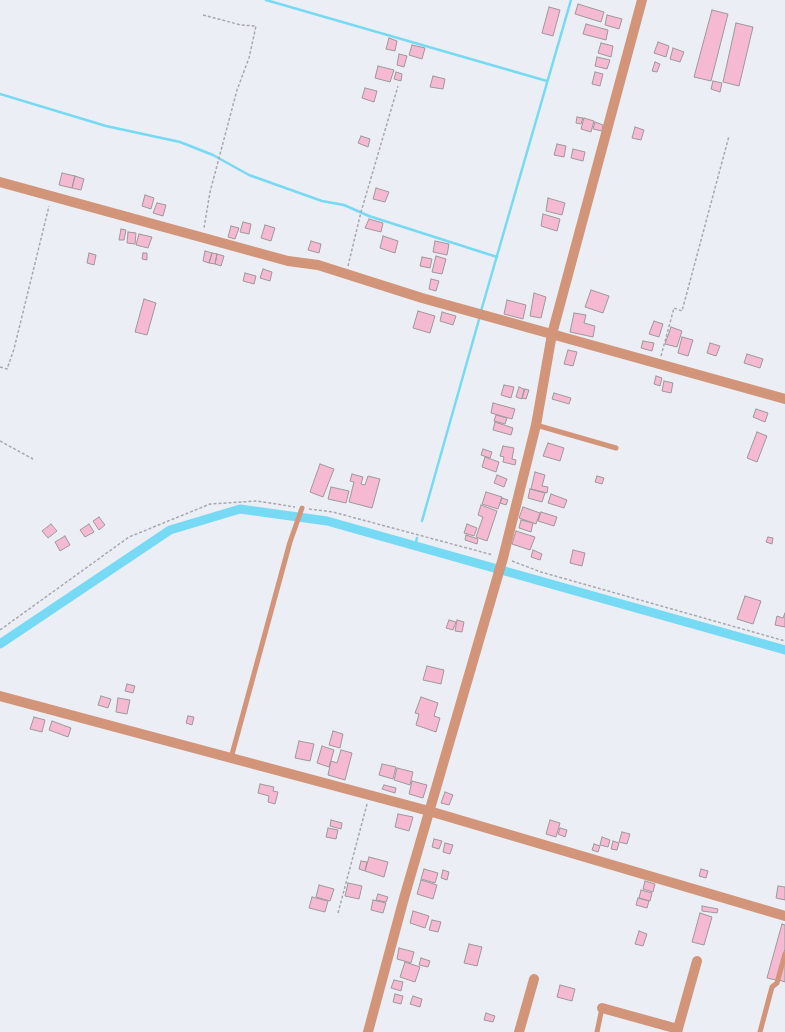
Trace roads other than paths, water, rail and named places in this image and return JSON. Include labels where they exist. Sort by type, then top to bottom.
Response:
[{"type":"street","points":[[368,1032],[494,585],[503,558],[536,426],[552,334],[642,0]]},
{"type":"street","points":[[0,182],[288,261],[318,265],[347,273],[422,298],[485,314],[785,399]]},
{"type":"street","points":[[0,696],[430,811],[785,916]]},
{"type":"street","points":[[602,1008],[677,1031],[697,961]]},
{"type":"street","points":[[519,1032],[534,978]]},
{"type":"lane","points":[[536,426],[616,448]]},
{"type":"lane","points":[[231,758],[290,542],[302,508]]},
{"type":"lane","points":[[760,1032],[772,987],[777,983],[785,954]]},
{"type":"lane","points":[[597,1032],[602,1008]]},
{"type":"waterway","points":[[266,0],[547,81]]},
{"type":"waterway","points":[[481,311],[571,0]]},
{"type":"waterway","points":[[0,94],[106,126],[180,142],[213,155],[249,175],[322,201],[344,205],[369,216],[497,257]]},
{"type":"waterway","points":[[422,521],[480,316]]},
{"type":"waterway","points":[[0,644],[170,530],[240,509],[327,521],[785,650]]},
{"type":"waterway","points":[[415,546],[417,538]]}]
